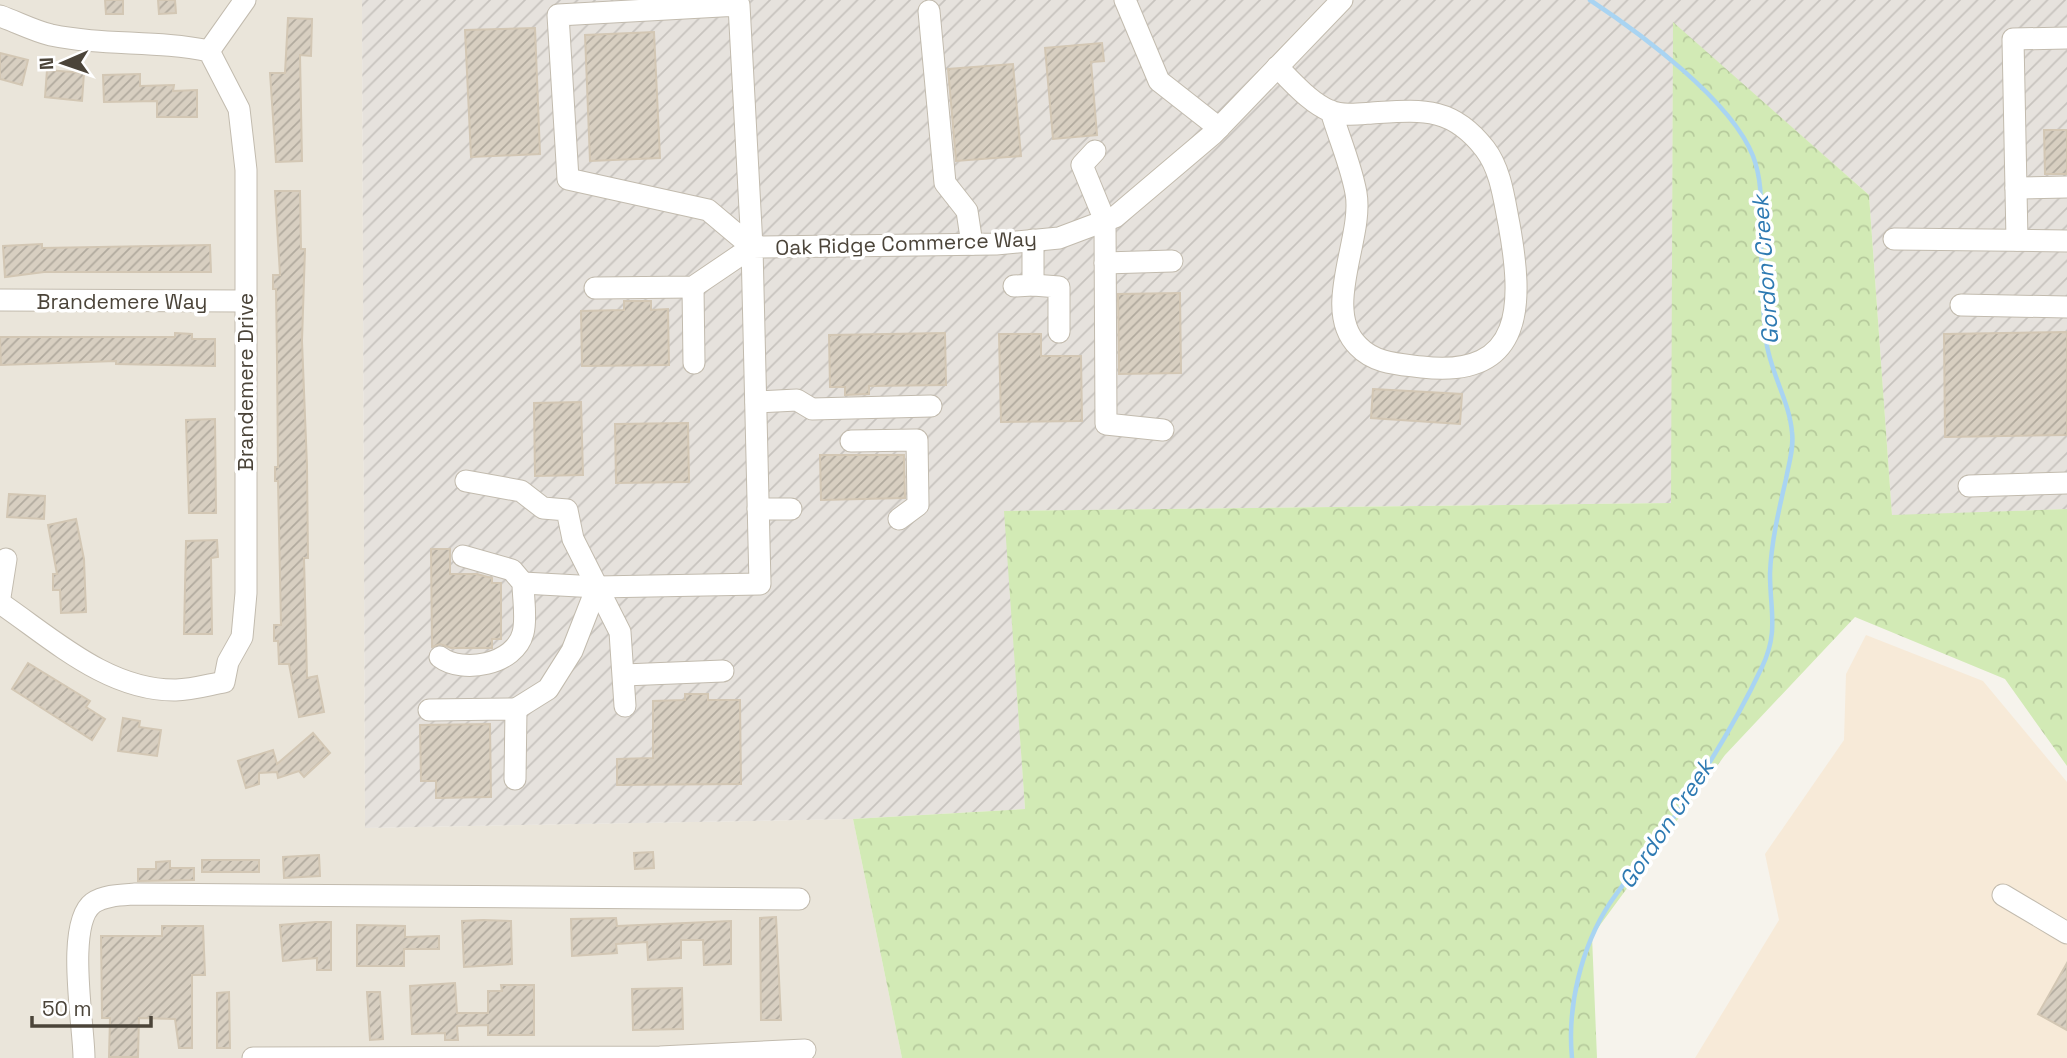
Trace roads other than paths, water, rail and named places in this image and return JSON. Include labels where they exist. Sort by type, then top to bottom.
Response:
[{"type":"street","points":[[0,16],[49,34],[175,44],[209,51],[245,0]]},
{"type":"street","points":[[1125,0],[1158,81],[1219,128]]},
{"type":"street","name":"Oak Ridge Commerce Way","points":[[597,587],[760,584],[752,247],[972,244],[1059,238],[1115,217],[1219,128],[1277,67],[1332,3]]},
{"type":"street","points":[[739,5],[752,247],[708,210],[568,179],[558,15],[739,5]]},
{"type":"street","points":[[929,10],[945,183],[967,211],[972,244]]},
{"type":"street","points":[[2017,240],[2013,39],[2067,38]]},
{"type":"street","name":"Brandemere Drive","points":[[0,603],[97,671],[152,688],[177,691],[224,682],[228,662],[242,638],[246,593],[246,170],[239,109],[209,51]]},
{"type":"street","points":[[1277,67],[1315,103],[1331,111],[1353,115],[1436,112],[1458,121],[1486,151],[1501,182],[1517,266],[1513,326],[1499,351],[1477,364],[1447,370],[1434,369],[1384,363],[1359,348],[1347,333],[1341,314],[1357,194],[1331,111]]},
{"type":"street","points":[[1095,151],[1082,165],[1105,221],[1106,424],[1163,430]]},
{"type":"street","points":[[2016,188],[2067,187]]},
{"type":"street","points":[[1894,239],[2067,241]]},
{"type":"street","points":[[1033,240],[1023,286],[1059,287],[1059,332]]},
{"type":"street","points":[[595,288],[693,287],[752,247]]},
{"type":"street","points":[[1105,263],[1172,261]]},
{"type":"street","points":[[693,287],[694,363]]},
{"type":"street","name":"Brandemere Way","points":[[0,300],[244,301]]},
{"type":"street","points":[[1961,305],[2067,307]]},
{"type":"street","points":[[756,402],[797,400],[812,409],[931,406]]},
{"type":"street","points":[[850,442],[917,440],[918,505],[899,519]]},
{"type":"street","points":[[466,481],[521,491],[543,508],[566,510],[573,539],[621,632],[625,706]]},
{"type":"street","points":[[1969,486],[2067,483]]},
{"type":"street","points":[[758,509],[791,509]]},
{"type":"street","points":[[440,657],[450,665],[481,665],[500,659],[515,647],[523,633],[523,583],[512,570],[463,556]]},
{"type":"street","points":[[0,597],[6,559]]},
{"type":"street","points":[[523,583],[597,587]]},
{"type":"street","points":[[429,710],[516,709],[548,689],[572,651],[597,587]]},
{"type":"street","points":[[624,675],[723,671]]},
{"type":"street","points":[[515,779],[516,709]]},
{"type":"street","points":[[84,1058],[78,937],[87,910],[93,903],[111,896],[163,894],[799,899]]},
{"type":"street","points":[[2003,895],[2067,933]]},
{"type":"street","points":[[253,1058],[660,1057],[805,1050]]},
{"type":"waterway","name":"Gordon Creek","points":[[1572,1058],[1572,1018],[1578,978],[1600,920],[1703,773],[1744,703],[1767,654],[1772,632],[1772,550],[1791,456],[1792,438],[1790,420],[1766,340],[1760,191],[1753,156],[1742,135],[1705,91],[1658,49],[1590,0]]}]
